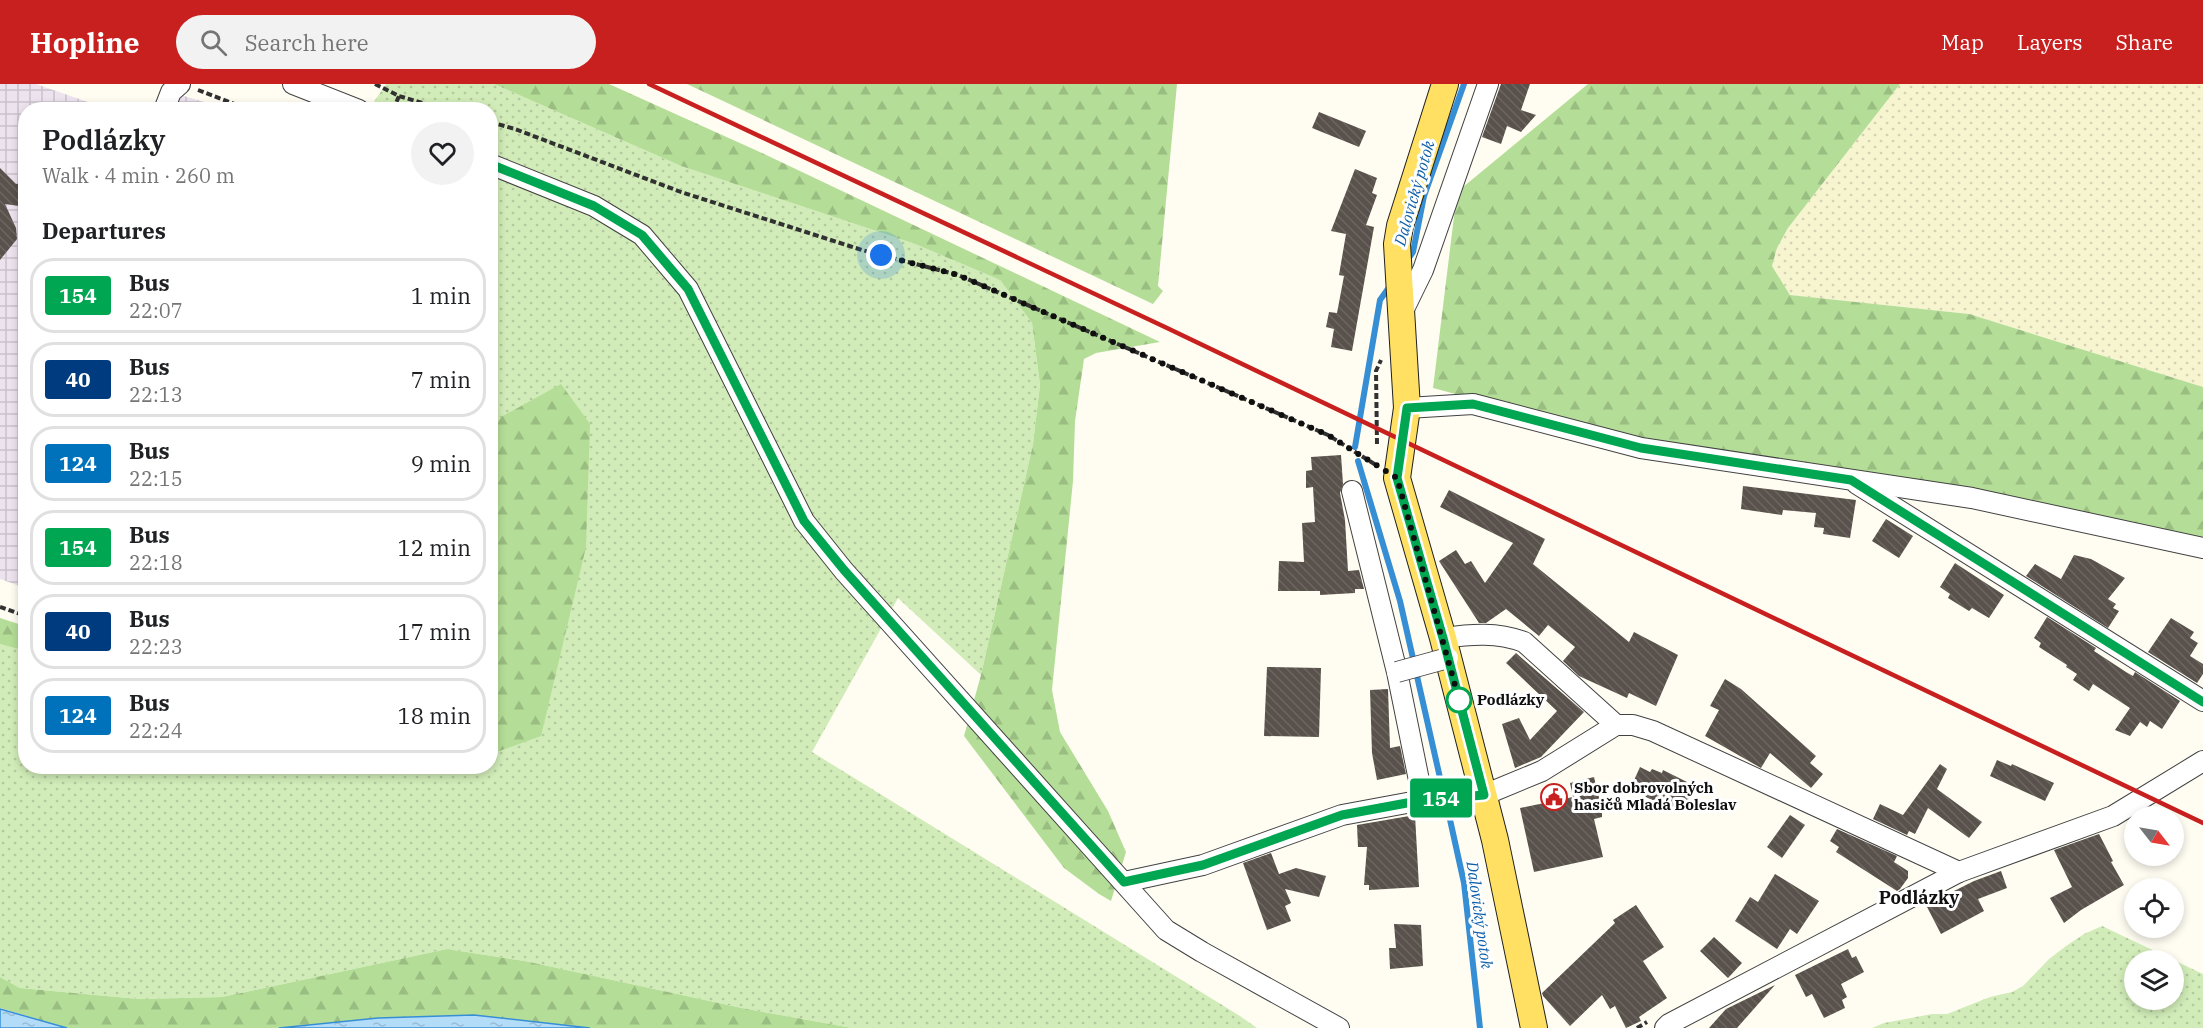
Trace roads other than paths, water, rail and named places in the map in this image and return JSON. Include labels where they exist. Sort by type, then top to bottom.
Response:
[{"type":"main road","points":[[1445,84],[1400,226],[1397,258],[1402,303],[1407,408],[1397,478],[1446,648],[1484,795],[1534,1028]]},
{"type":"street","points":[[293,84],[339,102]]},
{"type":"street","points":[[1402,303],[1423,270],[1488,84]]},
{"type":"street","points":[[167,102],[171,92],[187,86]]},
{"type":"street","points":[[498,167],[594,206],[642,235],[688,289],[804,521],[852,579],[1166,930],[1339,1028]]},
{"type":"street","points":[[1407,408],[1473,404],[1641,448],[1972,498],[2203,548]]},
{"type":"street","points":[[1851,480],[2203,702]]},
{"type":"street","points":[[1352,491],[1397,672],[1423,800]]},
{"type":"street","points":[[1397,672],[1482,633],[1511,637],[1524,642],[1616,724]]},
{"type":"street","points":[[1124,882],[1203,865],[1342,815],[1423,800],[1484,795],[1542,771],[1616,724],[1633,725],[1653,731],[1959,872]]},
{"type":"street","points":[[1665,1028],[1959,872],[2113,816],[2203,761]]},
{"type":"water","points":[[0,1009],[67,1028],[0,1028]]},
{"type":"water","points":[[474,1015],[590,1028],[279,1028],[378,1018]]},
{"type":"waterway","name":"Dalovický potok","points":[[1406,262],[1413,252],[1424,196],[1464,84]]},
{"type":"waterway","name":"Dalovický potok","points":[[1355,447],[1380,300],[1390,286]]},
{"type":"waterway","name":"Dalovický potok","points":[[1358,461],[1400,601],[1443,791]]},
{"type":"waterway","name":"Dalovický potok","points":[[1447,806],[1464,883],[1480,1028]]},
{"type":"railway","points":[[649,84],[1167,328],[2203,823]]},
{"type":"place","name":"Podlázky","points":[[1459,700]]},
{"type":"place","name":"Sbor dobrovolných hasičů Mladá Boleslav","points":[[1554,797]]},
{"type":"district","name":"Podlázky","points":[[1919,898]]}]
